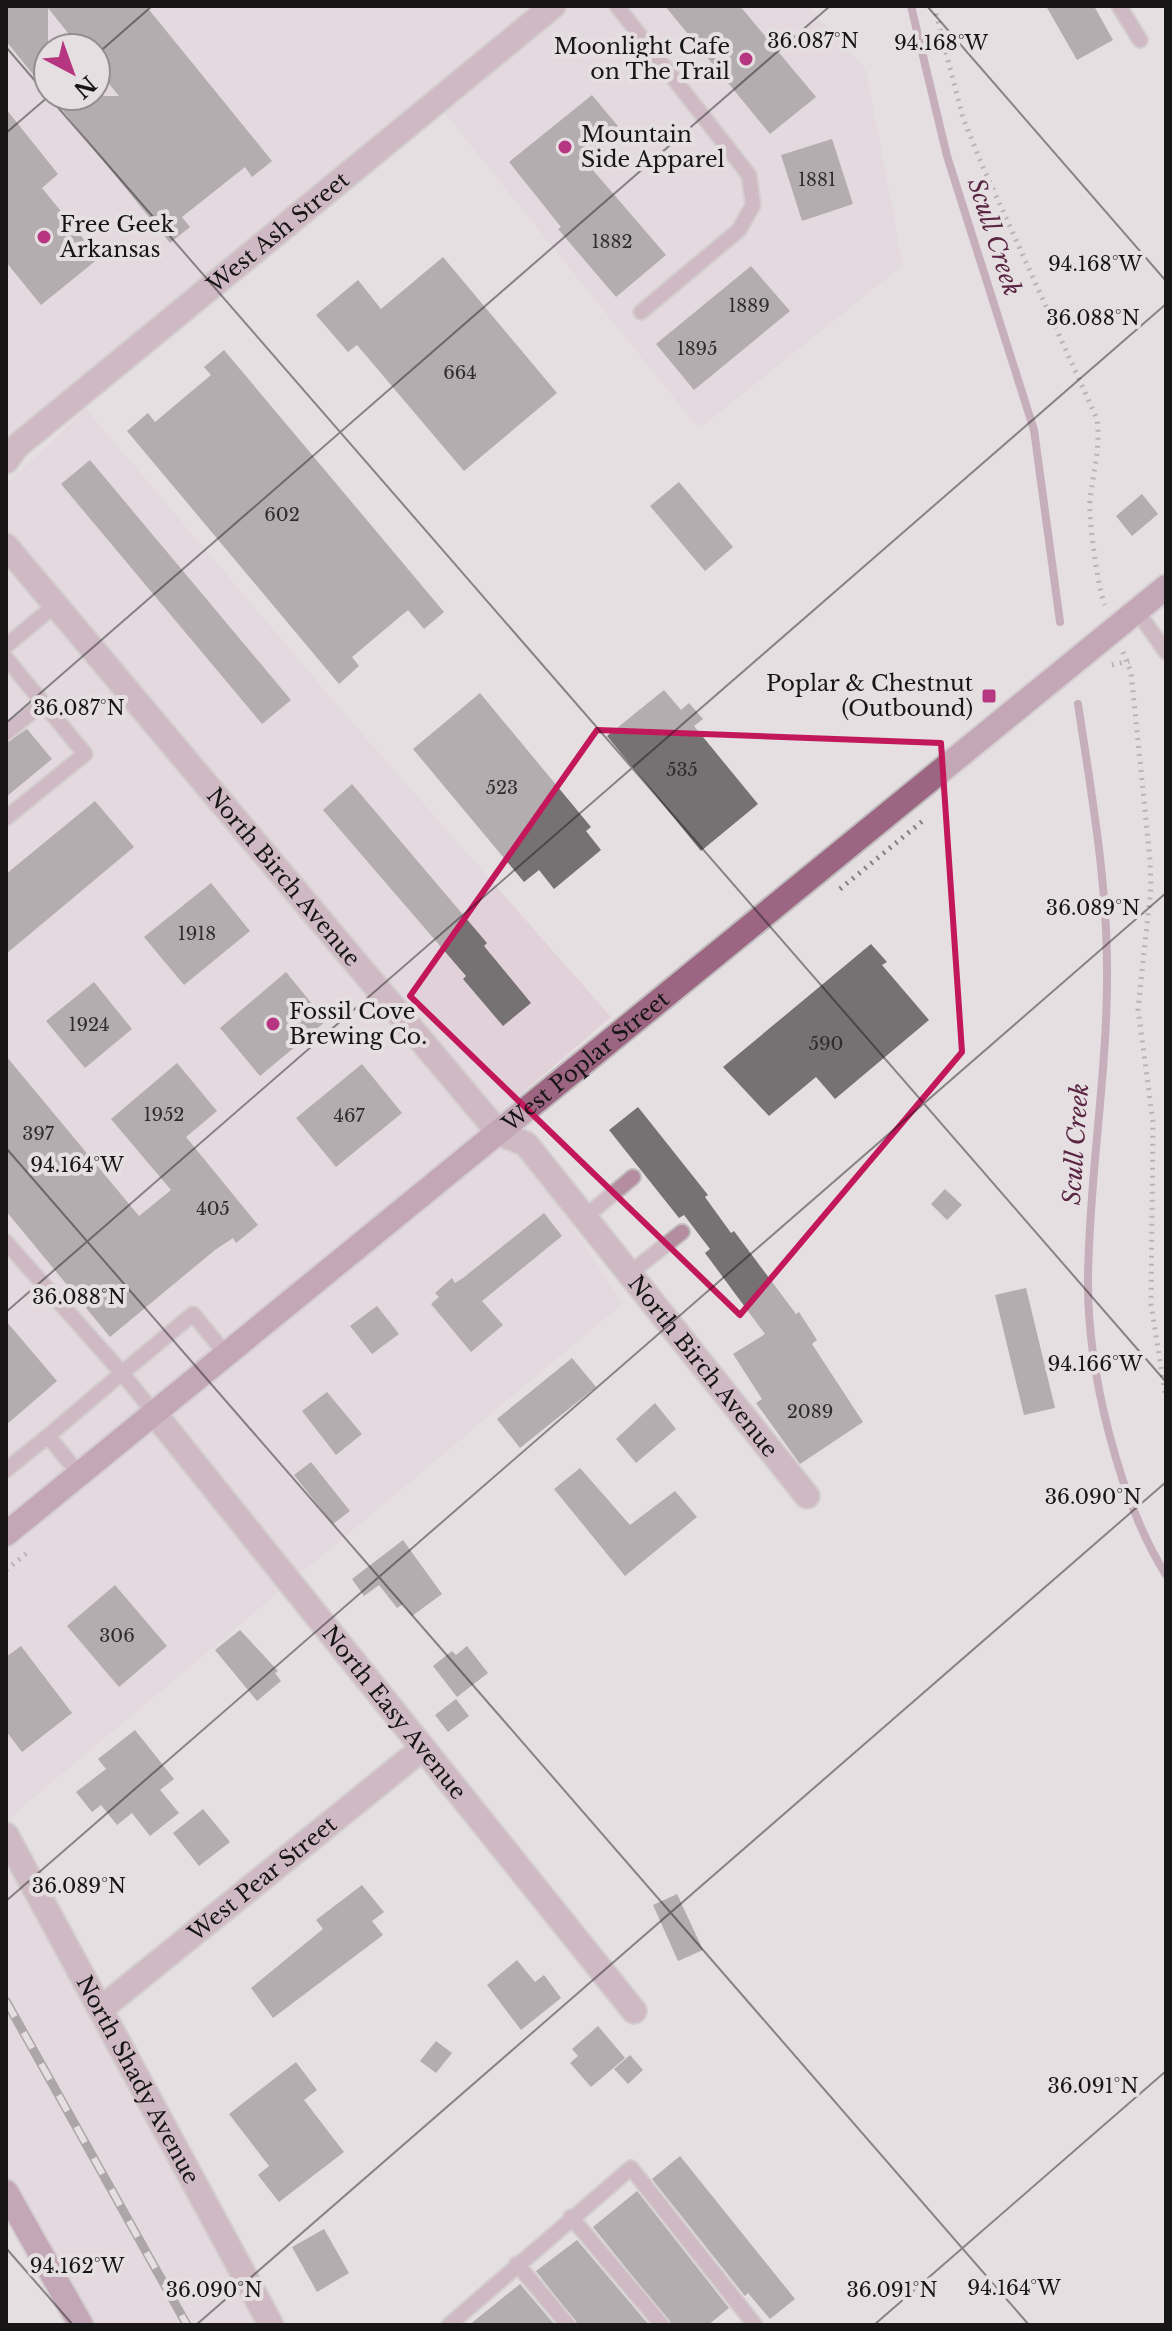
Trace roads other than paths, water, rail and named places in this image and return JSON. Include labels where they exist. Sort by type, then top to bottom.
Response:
[{"type":"street","name":"West Ash Street","points":[[6,461],[16,447],[553,6]]},
{"type":"street","name":"North Birch Avenue","points":[[6,546],[499,1133],[526,1144],[807,1496]]},
{"type":"street","name":"West Poplar Street","points":[[6,1534],[1166,587]]},
{"type":"street","name":"North Easy Avenue","points":[[154,1413],[634,2011]]},
{"type":"street","name":"West Pear Street","points":[[102,2008],[423,1748]]},
{"type":"street","name":"North Shady Avenue","points":[[6,1835],[271,2325]]},
{"type":"street","points":[[6,2192],[81,2325]]},
{"type":"lane","points":[[617,6],[749,175],[753,205],[739,230],[641,312]]},
{"type":"lane","points":[[1119,6],[1140,40]]},
{"type":"lane","points":[[6,646],[54,606]]},
{"type":"lane","points":[[1137,611],[1166,652]]},
{"type":"lane","points":[[6,658],[85,754],[6,818]]},
{"type":"lane","points":[[6,733],[43,703]]},
{"type":"lane","points":[[585,1217],[633,1177]]},
{"type":"lane","points":[[630,1273],[682,1232]]},
{"type":"lane","points":[[6,1242],[154,1413]]},
{"type":"lane","points":[[6,1470],[193,1314],[225,1353]]},
{"type":"lane","points":[[48,1436],[79,1474]]},
{"type":"lane","points":[[458,2322],[517,2264],[631,2168],[755,2325]]},
{"type":"lane","points":[[571,2217],[662,2325]]},
{"type":"lane","points":[[517,2264],[568,2325]]},
{"type":"waterway","name":"Scull Creek","points":[[911,6],[947,156],[1034,430],[1060,622]]},
{"type":"waterway","name":"Scull Creek","points":[[1078,704],[1101,869],[1107,969],[1105,1046],[1089,1239],[1089,1314],[1100,1392],[1120,1471],[1133,1509],[1166,1575]]},
{"type":"railway","points":[[6,2001],[187,2325]]},
{"type":"place","name":"Moonlight Cafe on The Trail","points":[[746,59]]},
{"type":"place","name":"Mountain Side Apparel","points":[[565,147]]},
{"type":"place","name":"Free Geek Arkansas","points":[[44,237]]},
{"type":"place","name":"Poplar & Chestnut (Outbound)","points":[[989,696]]},
{"type":"place","name":"Fossil Cove Brewing Co.","points":[[273,1024]]}]
